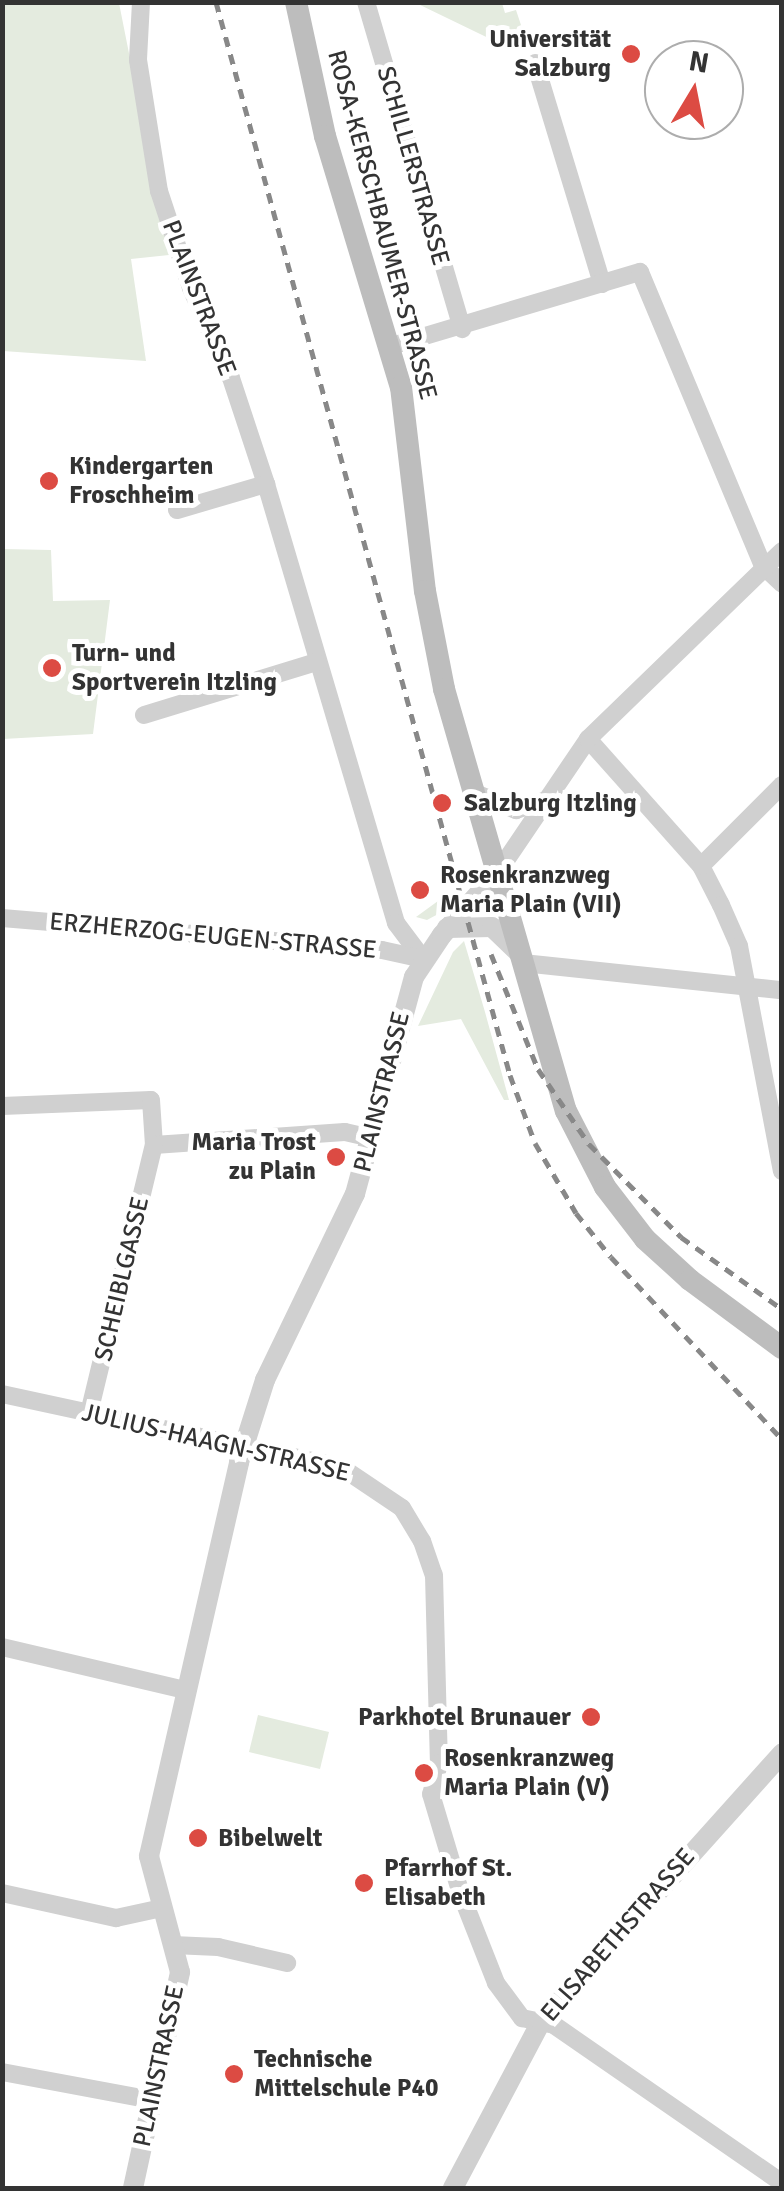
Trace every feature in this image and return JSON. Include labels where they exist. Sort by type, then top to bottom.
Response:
[{"type":"main road","name":"ROSA-KERSCHBAUMER-STRASSE","points":[[296,2],[325,136],[388,347],[410,439],[434,646],[566,1112],[604,1187],[667,1260],[782,1348]]},
{"type":"street","name":"PLAINSTRASSE","points":[[134,2188],[180,1972],[150,1856],[186,1690],[244,1446],[265,1380],[355,1194],[405,1000],[423,958],[396,922],[266,484],[231,378],[192,288],[159,191],[138,60],[141,2]]},
{"type":"street","name":"SCHILLERSTRASSE","points":[[366,2],[462,329]]},
{"type":"street","points":[[535,63],[602,284]]},
{"type":"street","points":[[388,347],[462,329],[640,272],[763,566],[782,584]]},
{"type":"street","points":[[177,510],[266,484]]},
{"type":"street","points":[[423,958],[498,872],[588,739],[782,551]]},
{"type":"street","points":[[144,715],[316,662]]},
{"type":"street","points":[[588,739],[701,866],[739,946],[782,1171]]},
{"type":"street","points":[[701,866],[782,785]]},
{"type":"street","points":[[474,792],[516,810],[546,800]]},
{"type":"street","name":"ERZHERZOG-EUGEN-STRASSE","points":[[2,918],[382,950],[423,958]]},
{"type":"street","points":[[448,928],[492,927],[504,935],[522,960],[782,990]]},
{"type":"street","points":[[2,1106],[151,1100],[154,1145],[345,1132],[372,1138]]},
{"type":"street","name":"SCHEIBLGASSE","points":[[89,1413],[154,1145]]},
{"type":"street","name":"JULIUS-HAAGN-STRASSE","points":[[2,1394],[341,1467],[383,1491],[413,1523],[434,1575],[439,1763],[431,1794],[461,1894],[496,1984],[522,2018],[570,2035],[779,2182]]},
{"type":"street","points":[[2,1648],[186,1690]]},
{"type":"street","name":"ELISABETHSTRASSE","points":[[453,2188],[541,2022],[782,1752]]},
{"type":"street","points":[[2,1893],[116,1918],[162,1908]]},
{"type":"street","points":[[174,1945],[218,1947],[287,1963]]},
{"type":"street","points":[[2,2072],[151,2100]]},
{"type":"shaded area","points":[[3,3],[119,3],[169,255],[131,259],[146,361],[3,351]]},
{"type":"shaded area","points":[[416,3],[502,3],[505,13],[516,10],[527,43],[509,48]]},
{"type":"shaded area","name":"Turn- und Sportverein Itzling","points":[[3,549],[51,550],[53,601],[110,600],[93,734],[3,739]]},
{"type":"shaded area","points":[[449,893],[453,906],[427,920],[416,917]]},
{"type":"shaded area","points":[[464,941],[509,1100],[504,1100],[461,1019],[418,1026],[453,952]]},
{"type":"shaded area","points":[[258,1715],[329,1732],[320,1769],[249,1752]]},
{"type":"railway","points":[[216,2],[510,1075],[535,1143],[576,1213],[611,1257],[782,1439]]},
{"type":"railway","points":[[491,954],[538,1069],[589,1144],[681,1237],[782,1309]]},
{"type":"place","name":"Universität Salzburg","points":[[631,54]]},
{"type":"place","name":"Kindergarten Froschheim","points":[[49,481]]},
{"type":"place","name":"Turn- und Sportverein Itzling","points":[[52,668]]},
{"type":"place","name":"Salzburg Itzling","points":[[442,803]]},
{"type":"place","name":"Rosenkranzweg Maria Plain (VII)","points":[[420,890]]},
{"type":"place","name":"Maria Trost zu Plain","points":[[336,1157]]},
{"type":"place","name":"Parkhotel Brunauer","points":[[591,1717]]},
{"type":"place","name":"Rosenkranzweg Maria Plain (V)","points":[[424,1773]]},
{"type":"place","name":"Bibelwelt","points":[[198,1838]]},
{"type":"place","name":"Pfarrhof St. Elisabeth","points":[[364,1883]]},
{"type":"place","name":"Technische Mittelschule P40","points":[[234,2074]]}]
